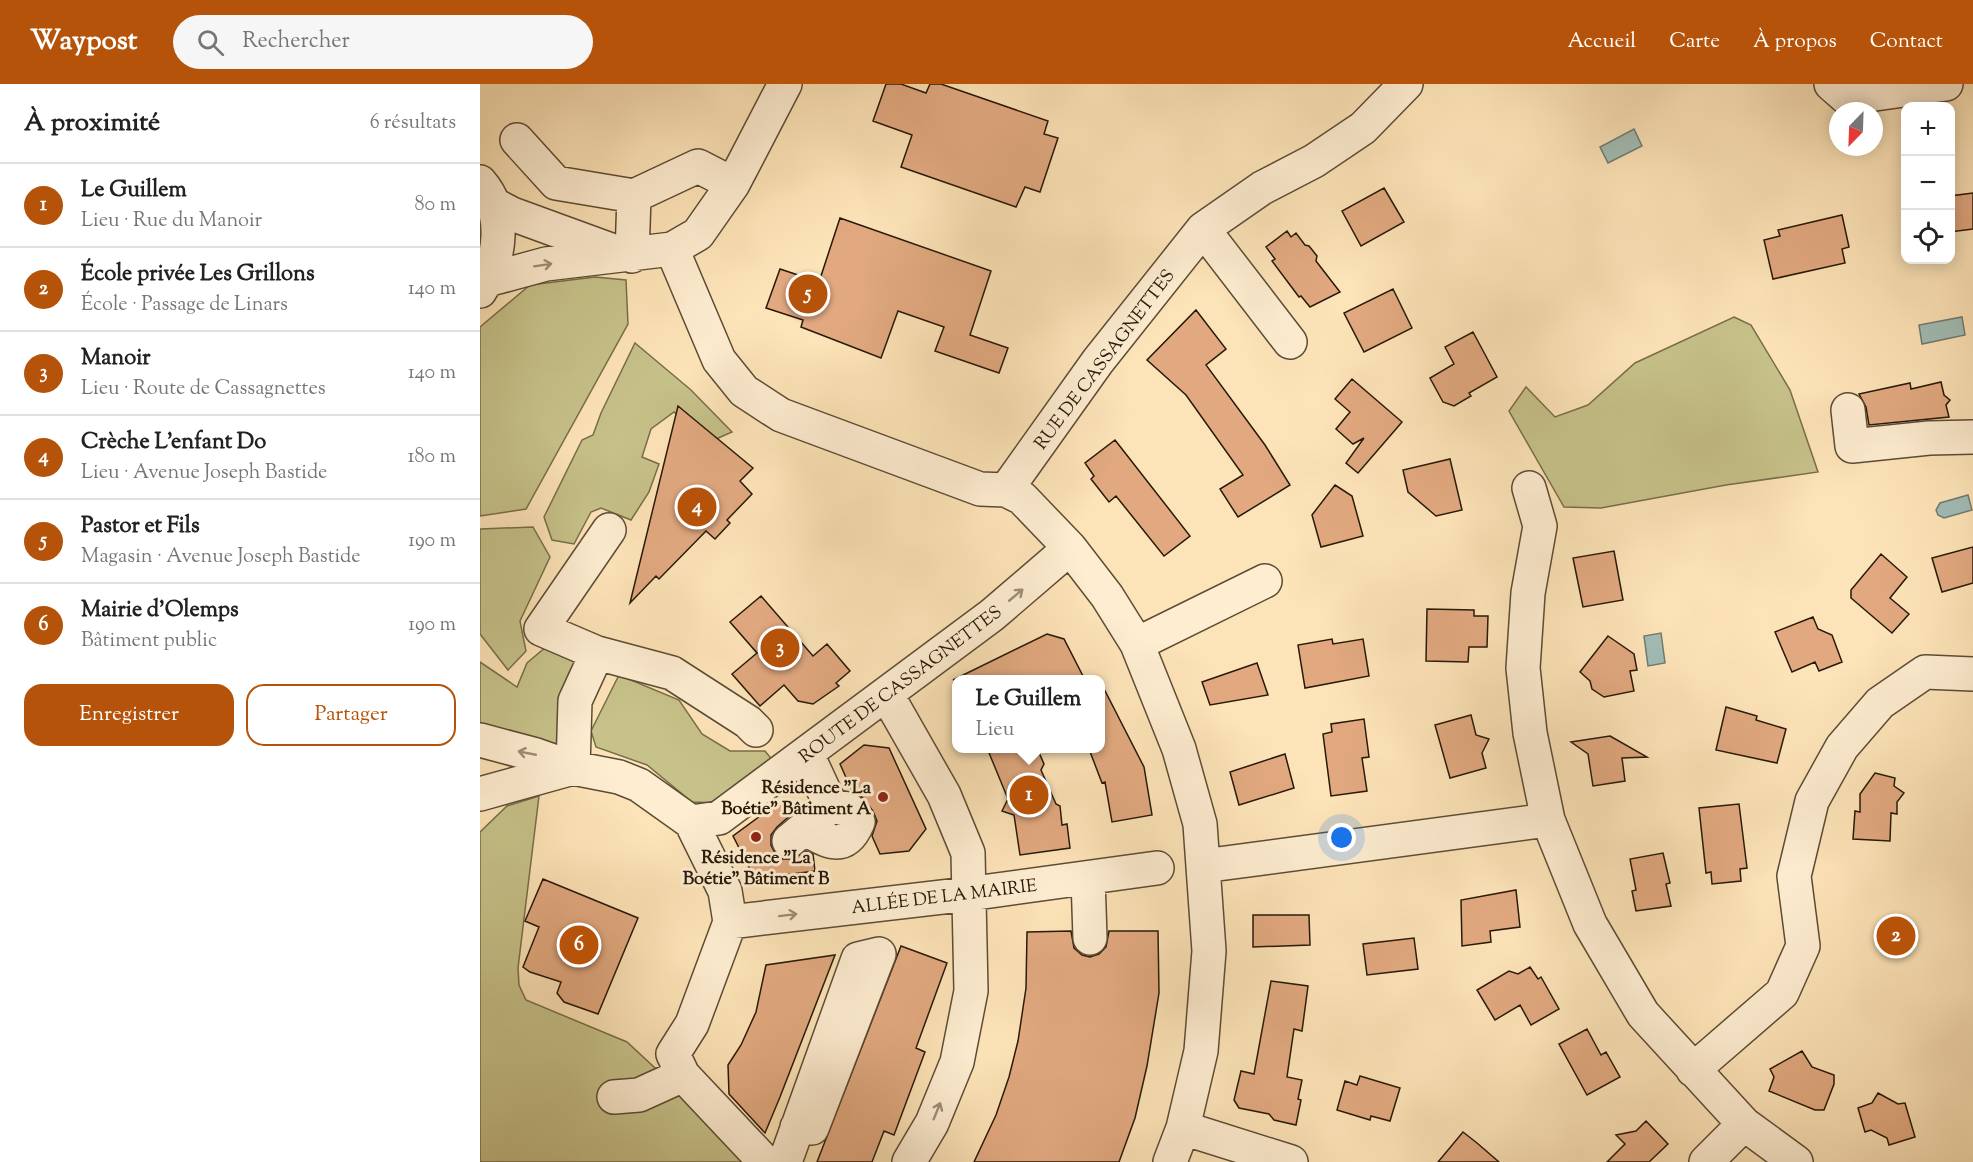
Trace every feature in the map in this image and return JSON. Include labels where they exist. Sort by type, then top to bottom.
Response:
[{"type":"street","points":[[484,286],[529,267],[672,249],[698,234],[733,184],[785,84]]},
{"type":"street","name":"RUE DE CASSAGNETTES","points":[[1006,490],[1098,361],[1203,229],[1262,188],[1314,161],[1363,128],[1406,84]]},
{"type":"street","points":[[1831,84],[1847,98],[1946,84]]},
{"type":"street","points":[[517,140],[556,183],[634,196],[698,166],[733,184]]},
{"type":"street","points":[[487,194],[512,214],[628,255]]},
{"type":"street","points":[[484,286],[495,259],[498,237],[487,194]]},
{"type":"street","points":[[628,255],[634,196]]},
{"type":"street","points":[[1203,229],[1290,342]]},
{"type":"street","points":[[672,249],[718,360],[744,390],[781,415],[980,489],[1006,490],[1022,498],[1070,548],[1107,596],[1137,644],[1179,749],[1200,824],[1209,951],[1201,1051],[1183,1128],[1170,1162]]},
{"type":"street","points":[[1848,410],[1852,446],[1973,436]]},
{"type":"street","points":[[1529,488],[1540,526],[1528,593],[1523,668],[1530,733],[1548,820],[1590,924],[1643,1014],[1744,1124],[1796,1162]]},
{"type":"street","points":[[609,530],[541,629],[597,653],[672,673],[748,722],[756,730]]},
{"type":"street","name":"ROUTE DE CASSAGNETTES","points":[[691,822],[719,818],[992,615],[1070,548]]},
{"type":"street","points":[[1137,644],[1265,580]]},
{"type":"street","points":[[573,768],[575,701],[597,653]]},
{"type":"street","points":[[1694,1070],[1782,993],[1803,946],[1794,876],[1812,801],[1842,747],[1880,703],[1925,672],[1973,674]]},
{"type":"street","points":[[886,694],[944,795],[968,853],[971,991],[957,1062],[932,1123],[909,1162]]},
{"type":"street","points":[[480,740],[573,768],[619,777],[639,785],[691,822],[724,891],[730,922],[692,1024],[673,1054],[683,1075],[765,1162]]},
{"type":"street","points":[[797,835],[827,842],[842,841],[853,834],[858,822],[848,809],[831,806],[807,754]]},
{"type":"street","points":[[480,794],[573,768]]},
{"type":"street","points":[[1203,866],[1548,820]]},
{"type":"street","name":"ALLÉE DE LA MAIRIE","points":[[730,922],[968,894],[1157,868]]},
{"type":"street","points":[[1088,878],[1090,938]]},
{"type":"street","points":[[614,1097],[639,1095],[683,1075]]},
{"type":"street","points":[[1706,1162],[1744,1124]]},
{"type":"street","points":[[785,1162],[797,1127]]},
{"type":"street","points":[[1183,1128],[1291,1162]]},
{"type":"shaded area","points":[[595,277],[626,280],[628,324],[526,509],[480,516],[480,327],[530,285]]},
{"type":"shaded area","points":[[1734,317],[1751,325],[1790,390],[1818,472],[1726,485],[1601,508],[1564,507],[1509,411],[1526,387],[1555,417],[1588,405],[1635,363]]},
{"type":"shaded area","points":[[635,343],[691,390],[732,432],[709,442],[674,412],[651,429],[642,457],[659,464],[649,492],[631,520],[601,508],[591,512],[574,544],[552,540],[544,517],[582,440],[593,435],[601,413]]},
{"type":"shaded area","points":[[533,527],[550,557],[520,621],[526,651],[508,670],[480,634],[480,529]]},
{"type":"shaded area","points":[[553,641],[577,657],[557,746],[480,731],[480,662],[517,687],[527,663]]},
{"type":"shaded area","points":[[619,675],[679,700],[702,734],[730,751],[765,751],[774,762],[719,803],[692,802],[647,765],[596,747],[591,731]]},
{"type":"shaded area","points":[[539,796],[518,968],[519,985],[526,1000],[627,1042],[684,1095],[745,1162],[480,1162],[480,832],[507,806]]},
{"type":"water","points":[[1634,129],[1642,146],[1608,163],[1600,147]]},
{"type":"water","points":[[1962,317],[1965,335],[1922,344],[1919,325]]},
{"type":"water","points":[[1968,495],[1972,510],[1944,518],[1938,515],[1936,510],[1940,503]]},
{"type":"water","points":[[1661,633],[1665,663],[1648,666],[1644,636]]},
{"type":"building","points":[[886,84],[901,84],[926,93],[930,84],[941,84],[1048,121],[1044,134],[1058,138],[1040,192],[1025,187],[1016,207],[901,167],[912,135],[873,121]]},
{"type":"building","points":[[1384,188],[1404,222],[1361,246],[1342,211]]},
{"type":"building","points":[[1973,193],[1973,229],[1955,231],[1955,195]]},
{"type":"building","points":[[1842,215],[1849,247],[1842,249],[1845,263],[1773,279],[1764,240],[1780,236],[1778,230]]},
{"type":"building","points":[[840,218],[991,271],[970,335],[1008,348],[999,373],[935,351],[944,327],[898,311],[881,358],[801,327],[803,320],[766,308],[780,269],[819,282]]},
{"type":"building","points":[[1287,231],[1291,237],[1296,233],[1305,245],[1309,246],[1317,256],[1316,261],[1340,292],[1310,307],[1301,296],[1299,297],[1272,261],[1275,259],[1266,247]]},
{"type":"building","points":[[1393,289],[1412,328],[1364,352],[1344,313]]},
{"type":"building","points":[[1196,310],[1226,349],[1206,365],[1265,445],[1290,485],[1238,517],[1220,489],[1243,475],[1186,395],[1147,360]]},
{"type":"building","points":[[1473,332],[1497,377],[1469,393],[1471,396],[1454,406],[1443,402],[1430,378],[1454,364],[1445,347]]},
{"type":"building","points":[[1352,379],[1402,422],[1358,473],[1346,463],[1364,438],[1353,444],[1336,429],[1350,412],[1335,399]]},
{"type":"building","points":[[1941,382],[1944,395],[1950,400],[1946,405],[1949,417],[1869,425],[1866,407],[1859,394],[1910,383],[1911,389]]},
{"type":"building","points":[[678,406],[753,468],[740,481],[752,494],[727,520],[730,523],[715,539],[706,531],[659,579],[656,576],[630,603]]},
{"type":"building","points":[[1115,440],[1190,536],[1164,556],[1116,496],[1109,502],[1091,479],[1094,476],[1085,463]]},
{"type":"building","points":[[1450,459],[1462,510],[1436,516],[1408,492],[1403,470]]},
{"type":"building","points":[[1335,485],[1352,496],[1363,536],[1321,547],[1312,515]]},
{"type":"building","points":[[1973,547],[1973,583],[1942,592],[1932,558]]},
{"type":"building","points":[[1614,551],[1623,600],[1583,607],[1573,558]]},
{"type":"building","points":[[1881,554],[1907,577],[1890,598],[1909,614],[1892,633],[1851,598],[1851,590]]},
{"type":"building","points":[[761,596],[813,656],[827,644],[850,671],[836,683],[839,686],[813,704],[798,701],[784,685],[760,706],[732,674],[757,653],[730,622]]},
{"type":"building","points":[[1427,609],[1474,610],[1474,616],[1488,616],[1487,647],[1469,647],[1468,662],[1426,661]]},
{"type":"building","points":[[1813,617],[1818,629],[1832,635],[1842,662],[1819,671],[1815,662],[1792,672],[1775,632]]},
{"type":"building","points":[[1047,634],[1064,639],[1082,675],[963,675]]},
{"type":"building","points":[[1608,636],[1634,654],[1637,670],[1630,671],[1634,691],[1604,697],[1592,689],[1590,681],[1580,672]]},
{"type":"building","points":[[1332,639],[1333,644],[1363,639],[1369,676],[1305,688],[1298,645]]},
{"type":"building","points":[[1257,663],[1268,695],[1210,705],[1202,682]]},
{"type":"building","points":[[1105,691],[1144,767],[1152,815],[1112,822],[1105,782],[1102,783],[1091,753],[1105,753]]},
{"type":"building","points":[[1726,707],[1757,716],[1756,720],[1786,729],[1777,763],[1716,750]]},
{"type":"building","points":[[1471,715],[1476,735],[1489,739],[1482,753],[1486,768],[1450,778],[1435,725]]},
{"type":"building","points":[[1364,719],[1369,757],[1362,758],[1367,791],[1331,796],[1323,734],[1332,732],[1331,724]]},
{"type":"building","points":[[1610,736],[1647,757],[1622,758],[1625,781],[1593,786],[1588,754],[1571,742]]},
{"type":"building","name":"Résidence \"La Boétie\" Bâtiment A","points":[[864,745],[889,748],[926,829],[909,851],[880,854],[872,836],[877,821],[873,811],[863,798],[852,791],[840,764]]},
{"type":"building","points":[[989,753],[1039,753],[1044,764],[1041,770],[1056,804],[1060,806],[1062,825],[1067,824],[1070,848],[1020,855],[1014,815],[1002,811],[1008,799]]},
{"type":"building","points":[[1285,754],[1294,788],[1239,805],[1230,772]]},
{"type":"building","points":[[1875,773],[1895,778],[1894,786],[1904,793],[1897,802],[1897,814],[1891,813],[1890,841],[1853,839],[1855,811],[1860,812],[1860,794]]},
{"type":"building","name":"Résidence \"La Boétie\" Bâtiment B","points":[[783,799],[793,813],[771,835],[771,845],[775,853],[783,859],[793,859],[806,851],[813,854],[815,871],[755,879],[733,836]]},
{"type":"building","points":[[1739,804],[1747,868],[1740,869],[1741,881],[1712,884],[1711,872],[1706,873],[1699,808]]},
{"type":"building","points":[[1663,853],[1670,883],[1666,884],[1671,906],[1636,911],[1632,891],[1636,890],[1630,859]]},
{"type":"building","points":[[543,879],[638,918],[598,1014],[564,1002],[557,993],[561,982],[530,972],[523,967],[539,927],[525,921]]},
{"type":"building","points":[[1516,890],[1520,927],[1490,931],[1491,942],[1462,946],[1461,900]]},
{"type":"building","points":[[1253,915],[1309,915],[1310,945],[1253,947]]},
{"type":"building","points":[[1071,931],[1074,948],[1082,955],[1090,957],[1099,954],[1106,947],[1109,931],[1158,931],[1159,993],[1147,1066],[1135,1118],[1119,1162],[974,1162],[996,1115],[1018,1041],[1026,988],[1027,932]]},
{"type":"building","points":[[1414,938],[1418,969],[1367,975],[1363,944]]},
{"type":"building","points":[[901,946],[947,963],[916,1048],[925,1052],[894,1135],[884,1131],[872,1162],[817,1162]]},
{"type":"building","points":[[835,955],[765,1133],[729,1094],[728,1065],[741,1045],[756,1012],[766,965]]},
{"type":"building","points":[[1530,967],[1538,979],[1541,977],[1559,1009],[1531,1025],[1520,1005],[1495,1020],[1477,990],[1509,971],[1518,974]]},
{"type":"building","points":[[1271,981],[1308,986],[1302,1031],[1294,1029],[1287,1077],[1302,1080],[1296,1125],[1274,1120],[1269,1114],[1239,1108],[1234,1100],[1241,1071],[1254,1074]]},
{"type":"building","points":[[1587,1029],[1601,1055],[1606,1052],[1620,1077],[1587,1095],[1559,1044]]},
{"type":"building","points":[[1802,1051],[1812,1067],[1834,1075],[1834,1084],[1824,1110],[1815,1110],[1769,1091],[1774,1077],[1770,1069]]},
{"type":"building","points":[[1360,1076],[1400,1088],[1390,1121],[1371,1116],[1370,1120],[1337,1110],[1345,1081],[1357,1085]]},
{"type":"building","points":[[1878,1093],[1898,1104],[1905,1103],[1915,1137],[1889,1145],[1887,1138],[1871,1130],[1865,1132],[1858,1108],[1872,1103]]},
{"type":"building","points":[[1646,1121],[1668,1144],[1649,1162],[1607,1162],[1625,1144],[1616,1135],[1636,1131]]},
{"type":"building","points":[[1463,1132],[1477,1143],[1499,1162],[1438,1162]]},
{"type":"place","name":"Pastor et Fils","points":[[808,294]]},
{"type":"place","name":"Crèche L'enfant Do","points":[[697,507]]},
{"type":"place","name":"Manoir","points":[[780,648]]},
{"type":"place","name":"Le Guillem","points":[[1029,795]]},
{"type":"place","name":"Résidence \"La Boétie\" Bâtiment A","points":[[883,797]]},
{"type":"place","name":"Résidence \"La Boétie\" Bâtiment B","points":[[756,837]]},
{"type":"place","name":"École privée Les Grillons","points":[[1896,936]]},
{"type":"place","name":"Mairie d'Olemps","points":[[579,945]]}]
